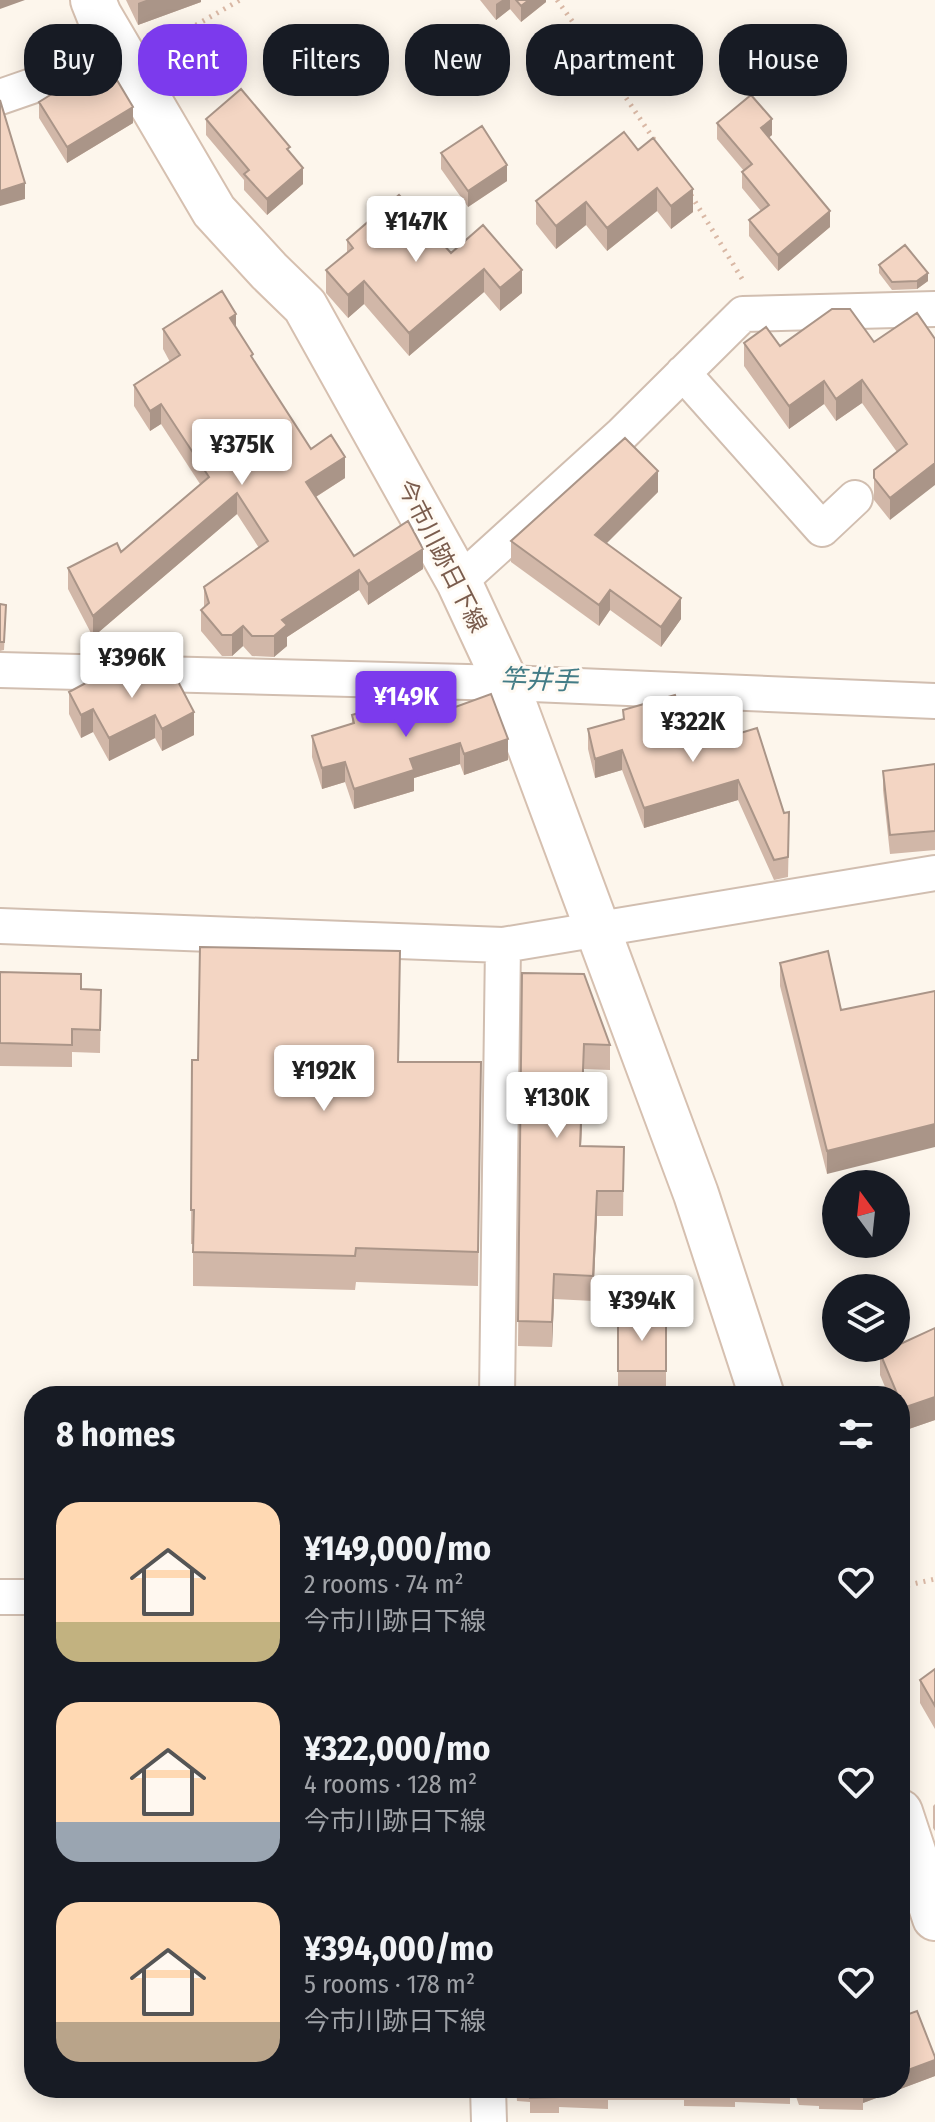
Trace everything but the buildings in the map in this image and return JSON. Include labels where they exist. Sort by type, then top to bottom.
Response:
[{"type":"street","name":"今市川跡日下線","points":[[93,0],[214,211],[305,306],[459,582],[506,683],[696,1194],[759,1386]]},
{"type":"street","points":[[0,97],[126,59]]},
{"type":"street","points":[[459,582],[622,434],[743,314],[935,309]]},
{"type":"street","points":[[683,373],[822,529],[855,498]]},
{"type":"street","points":[[0,670],[506,683],[935,701]]},
{"type":"street","points":[[0,926],[503,945],[935,873]]},
{"type":"street","points":[[497,1386],[503,945]]},
{"type":"street","points":[[0,1597],[24,1597]]},
{"type":"street","points":[[910,1842],[935,1918]]},
{"type":"street","points":[[488,2098],[489,2122]]},
{"type":"path","points":[[126,59],[240,0]]},
{"type":"path","points":[[557,0],[658,146]]},
{"type":"path","points":[[684,185],[763,314]]},
{"type":"path","points":[[910,1585],[935,1579]]},
{"type":"water label","name":"竿井手","points":[[539,680]]}]
